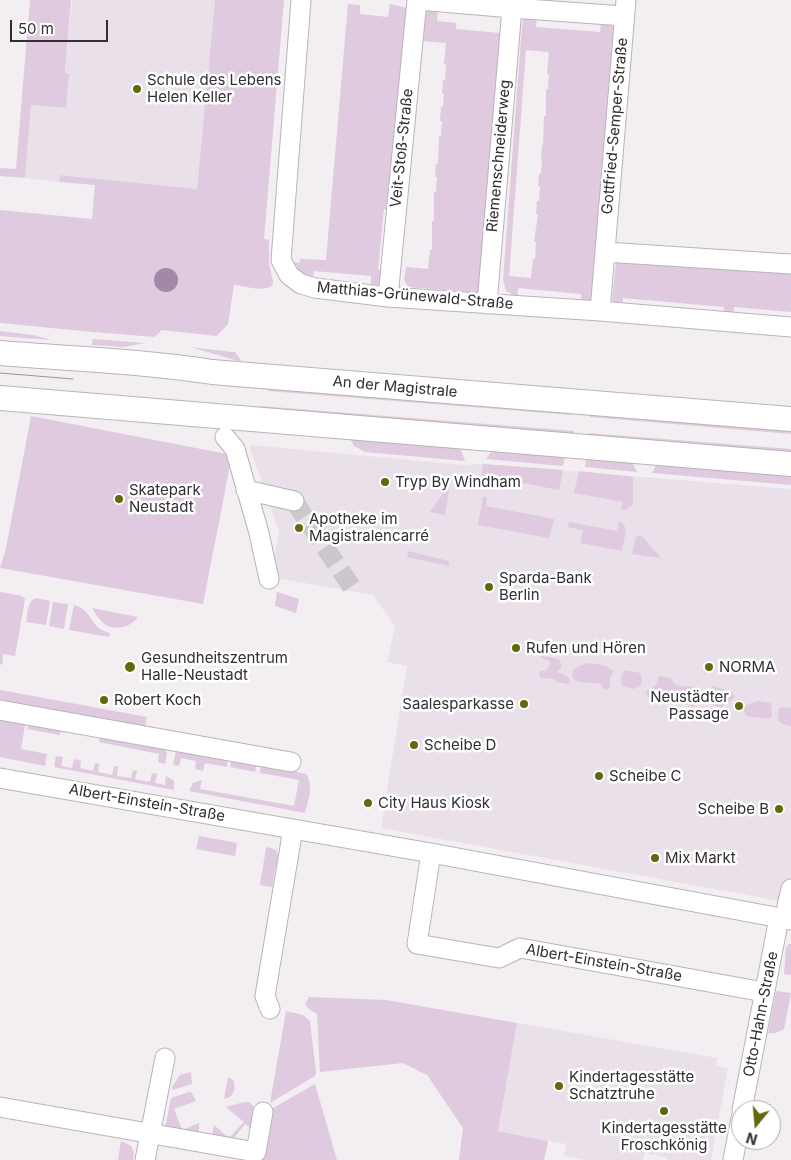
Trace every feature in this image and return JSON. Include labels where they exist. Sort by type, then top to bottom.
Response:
[{"type":"main road","name":"An der Magistrale","points":[[0,354],[166,365],[212,372],[791,420]]},
{"type":"main road","points":[[0,398],[791,464]]},
{"type":"street","name":"Matthias-Grünewald-Straße","points":[[301,0],[281,260],[289,275],[300,284],[315,288],[388,297],[600,311],[791,327]]},
{"type":"street","name":"Veit-Stoß-Straße","points":[[388,297],[418,0],[512,8],[625,8]]},
{"type":"street","name":"Riemenschneiderweg","points":[[487,304],[512,8]]},
{"type":"street","name":"Gottfried-Semper-Straße","points":[[600,311],[625,8]]},
{"type":"street","points":[[605,252],[791,264]]},
{"type":"street","points":[[225,437],[235,449],[270,575],[269,579]]},
{"type":"street","points":[[246,490],[294,501]]},
{"type":"street","points":[[0,710],[290,762]]},
{"type":"street","name":"Albert-Einstein-Straße","points":[[0,778],[431,853],[787,908]]},
{"type":"street","points":[[270,1009],[265,996],[293,830]]},
{"type":"street","name":"Albert-Einstein-Straße","points":[[431,853],[417,944],[499,958],[520,948],[764,992]]},
{"type":"street","name":"Otto-Hahn-Straße","points":[[744,1100],[764,992],[787,908]]},
{"type":"street","points":[[145,1160],[165,1058]]},
{"type":"street","points":[[0,1107],[256,1152],[263,1112]]},
{"type":"shaded area","points":[[30,0],[71,0],[65,73],[69,74],[66,108],[31,105],[25,178],[0,176],[0,168],[16,169]]},
{"type":"shaded area","name":"Schule des Lebens Helen Keller","points":[[72,0],[215,0],[197,189],[60,175],[59,182],[25,178],[31,105],[66,108],[69,74],[65,74]]},
{"type":"shaded area","points":[[215,0],[284,0],[264,239],[269,240],[269,264],[273,282],[272,286],[258,289],[234,285],[228,324],[217,336],[162,330],[154,337],[0,323],[0,210],[92,219],[95,185],[59,182],[60,175],[197,189]]},
{"type":"shaded area","points":[[348,4],[360,5],[360,14],[388,17],[390,4],[412,9],[392,210],[384,209],[378,270],[386,272],[385,281],[379,285],[371,284],[371,276],[314,271],[313,280],[302,273],[293,262],[300,263],[300,259],[326,260]]},
{"type":"shaded area","points":[[427,8],[438,9],[437,21],[456,23],[456,29],[500,33],[482,293],[408,287],[404,280],[406,267],[428,269],[430,250],[432,249],[432,221],[434,221],[436,164],[438,164],[439,136],[441,136],[442,121],[440,121],[444,94],[442,93],[443,80],[445,80],[446,43],[423,41]]},
{"type":"shaded area","points":[[528,16],[537,17],[536,27],[600,32],[601,21],[612,25],[616,32],[595,295],[590,302],[581,303],[581,294],[518,288],[517,297],[506,291],[503,280],[523,20]],"holes":[[[526,50],[549,52],[546,116],[544,116],[541,173],[539,174],[538,186],[540,187],[539,201],[537,201],[536,214],[538,215],[534,241],[536,242],[535,259],[533,259],[531,278],[509,276]]]},
{"type":"shaded area","points":[[621,257],[791,269],[791,312],[734,307],[733,318],[724,317],[724,307],[623,298],[622,308],[612,300],[616,262]]},
{"type":"shaded area","points":[[161,268],[171,268],[178,275],[178,285],[171,292],[161,292],[154,285],[154,275]]},
{"type":"shaded area","points":[[0,331],[33,335],[51,340],[0,336]]},
{"type":"shaded area","points":[[93,339],[145,343],[124,347],[92,345]]},
{"type":"shaded area","points":[[190,347],[235,352],[242,362]]},
{"type":"shaded area","points":[[269,385],[574,409],[573,415],[268,391]]},
{"type":"shaded area","points":[[261,406],[574,431],[574,438],[260,413]]},
{"type":"shaded area","points":[[591,409],[791,426],[791,434],[590,417]]},
{"type":"shaded area","points":[[31,416],[232,455],[203,604],[0,568],[6,548]]},
{"type":"shaded area","points":[[588,433],[791,449],[791,455],[588,439]]},
{"type":"shaded area","points":[[350,438],[460,448],[465,461],[365,452],[354,446]]},
{"type":"shaded area","points":[[249,445],[464,465],[483,464],[791,489],[791,903],[381,828],[407,666],[387,662],[395,626],[373,595],[271,577],[279,532]]},
{"type":"shaded area","points":[[495,450],[565,456],[563,466],[486,459]]},
{"type":"shaded area","points":[[586,458],[632,462],[637,472],[585,467]]},
{"type":"shaded area","points":[[658,462],[791,474],[791,485],[652,473]]},
{"type":"shaded area","points":[[483,464],[563,470],[559,490],[492,477],[490,486],[481,479]]},
{"type":"shaded area","points":[[579,471],[633,477],[633,505],[626,510],[621,510],[623,502],[574,493]]},
{"type":"shaded area","points":[[446,489],[449,490],[445,515],[430,512]]},
{"type":"shaded area","points":[[483,497],[487,497],[486,506],[554,519],[549,538],[478,525]]},
{"type":"shaded area","points":[[619,521],[626,530],[622,551],[580,543],[583,530],[568,527],[569,522],[617,531]]},
{"type":"shaded area","points":[[641,535],[661,558],[632,554],[636,537]]},
{"type":"shaded area","points":[[408,551],[449,561],[449,566],[407,557]]},
{"type":"shaded area","points":[[0,592],[22,596],[25,599],[15,656],[3,654],[2,665],[0,664]]},
{"type":"shaded area","points":[[277,592],[299,599],[296,613],[275,606]]},
{"type":"shaded area","points":[[36,598],[50,601],[46,625],[26,622],[29,605]]},
{"type":"shaded area","points":[[53,602],[68,604],[64,629],[49,626]]},
{"type":"shaded area","points":[[74,605],[84,610],[98,628],[110,633],[109,637],[69,630]]},
{"type":"shaded area","points":[[92,608],[138,617],[131,624],[116,628],[102,622]]},
{"type":"shaded area","points":[[541,656],[559,659],[562,666],[557,672],[567,676],[570,680],[569,684],[558,682],[554,679],[541,678],[539,675],[540,671],[546,671],[551,663],[541,658]]},
{"type":"shaded area","points":[[588,663],[602,665],[614,671],[610,678],[608,690],[603,688],[601,684],[582,682],[572,677],[573,670]]},
{"type":"shaded area","points":[[625,670],[640,673],[642,680],[640,686],[634,689],[622,686],[621,677]]},
{"type":"shaded area","points":[[659,676],[671,678],[679,686],[699,689],[699,697],[693,707],[683,703],[649,699],[646,692],[656,685]]},
{"type":"shaded area","points":[[712,686],[730,691],[735,696],[720,708],[710,704],[709,701],[711,699],[718,701],[721,693],[710,689]]},
{"type":"shaded area","points":[[0,690],[147,717],[144,731],[0,704]]},
{"type":"shaded area","points":[[758,701],[771,703],[772,714],[770,719],[746,716],[743,709],[744,706]]},
{"type":"shaded area","points":[[783,707],[791,708],[791,726],[782,724],[778,720],[779,709]]},
{"type":"shaded area","points":[[0,715],[26,720],[21,749],[47,754],[45,766],[0,757]]},
{"type":"shaded area","points":[[29,723],[61,729],[60,735],[27,729]]},
{"type":"shaded area","points":[[100,736],[164,747],[167,753],[165,764],[158,762],[159,754],[99,742]]},
{"type":"shaded area","points":[[178,749],[228,757],[227,767],[205,763],[203,771],[195,769],[196,761],[181,758],[179,766],[173,765]]},
{"type":"shaded area","points":[[56,756],[63,757],[61,766],[72,768],[74,759],[81,761],[80,768],[93,771],[95,763],[99,764],[98,772],[112,775],[114,766],[118,767],[117,776],[131,778],[133,770],[137,771],[135,779],[150,782],[152,773],[157,774],[155,783],[165,785],[166,776],[174,781],[174,790],[54,767]]},
{"type":"shaded area","points":[[231,758],[257,763],[255,772],[230,767]]},
{"type":"shaded area","points":[[261,764],[306,774],[310,788],[305,813],[189,791],[193,783],[202,780],[200,789],[294,806],[299,780],[260,773]]},
{"type":"shaded area","points":[[199,836],[237,843],[235,856],[196,849]]},
{"type":"shaded area","points":[[266,848],[276,850],[278,855],[272,887],[260,885]]},
{"type":"shaded area","points":[[791,944],[791,975],[784,974],[786,948]]},
{"type":"shaded area","points":[[776,991],[791,993],[784,1029],[775,1033],[768,1033]]},
{"type":"shaded area","points":[[309,997],[386,1000],[517,1023],[498,1131],[548,1141],[544,1160],[459,1160],[463,1128],[427,1075],[403,1063],[320,1072],[317,1014],[305,1004]]},
{"type":"shaded area","points":[[286,1011],[303,1015],[310,1021],[316,1073],[315,1076],[270,1103]]},
{"type":"shaded area","points":[[517,1023],[717,1058],[716,1066],[728,1068],[711,1160],[667,1160],[667,1158],[645,1153],[643,1160],[586,1160],[564,1156],[566,1144],[498,1131]]},
{"type":"shaded area","points":[[191,1072],[192,1084],[173,1090],[172,1087],[180,1075]]},
{"type":"shaded area","points":[[228,1077],[234,1081],[235,1087],[232,1095],[224,1099]]},
{"type":"shaded area","points":[[315,1084],[337,1160],[256,1160],[266,1112]]},
{"type":"shaded area","points":[[191,1092],[196,1101],[174,1109],[182,1130],[199,1123],[199,1133],[165,1128],[171,1098]]},
{"type":"shaded area","points":[[249,1102],[257,1110],[256,1133],[245,1124],[229,1144],[212,1136],[214,1125],[229,1138],[244,1122],[226,1107]]},
{"type":"shaded area","points":[[121,1141],[131,1146],[134,1153],[133,1160],[118,1160]]},
{"type":"tunnel","points":[[294,501],[355,592]]},
{"type":"tram line","points":[[0,373],[73,379]]},
{"type":"place","name":"Schule des Lebens Helen Keller","points":[[137,89]]},
{"type":"place","name":"Tryp By Windham","points":[[385,482]]},
{"type":"place","name":"Skatepark Neustadt","points":[[119,499]]},
{"type":"place","name":"Apotheke im Magistralencarré","points":[[299,528]]},
{"type":"place","name":"Sparda-Bank Berlin","points":[[489,587]]},
{"type":"place","name":"Rufen und Hören","points":[[516,648]]},
{"type":"place","name":"Gesundheitszentrum Halle-Neustadt","points":[[130,667]]},
{"type":"place","name":"NORMA","points":[[709,667]]},
{"type":"place","name":"Robert Koch","points":[[104,700]]},
{"type":"place","name":"Saalesparkasse","points":[[524,704]]},
{"type":"place","name":"Neustädter Passage","points":[[739,706]]},
{"type":"place","name":"Scheibe D","points":[[414,745]]},
{"type":"place","name":"Scheibe C","points":[[599,776]]},
{"type":"place","name":"City Haus Kiosk","points":[[368,803]]},
{"type":"place","name":"Scheibe B","points":[[779,809]]},
{"type":"place","name":"Mix Markt","points":[[655,858]]},
{"type":"place","name":"Kindertagesstätte Schatztruhe","points":[[559,1086]]},
{"type":"place","name":"Kindertagesstätte Froschkönig","points":[[664,1111]]}]
